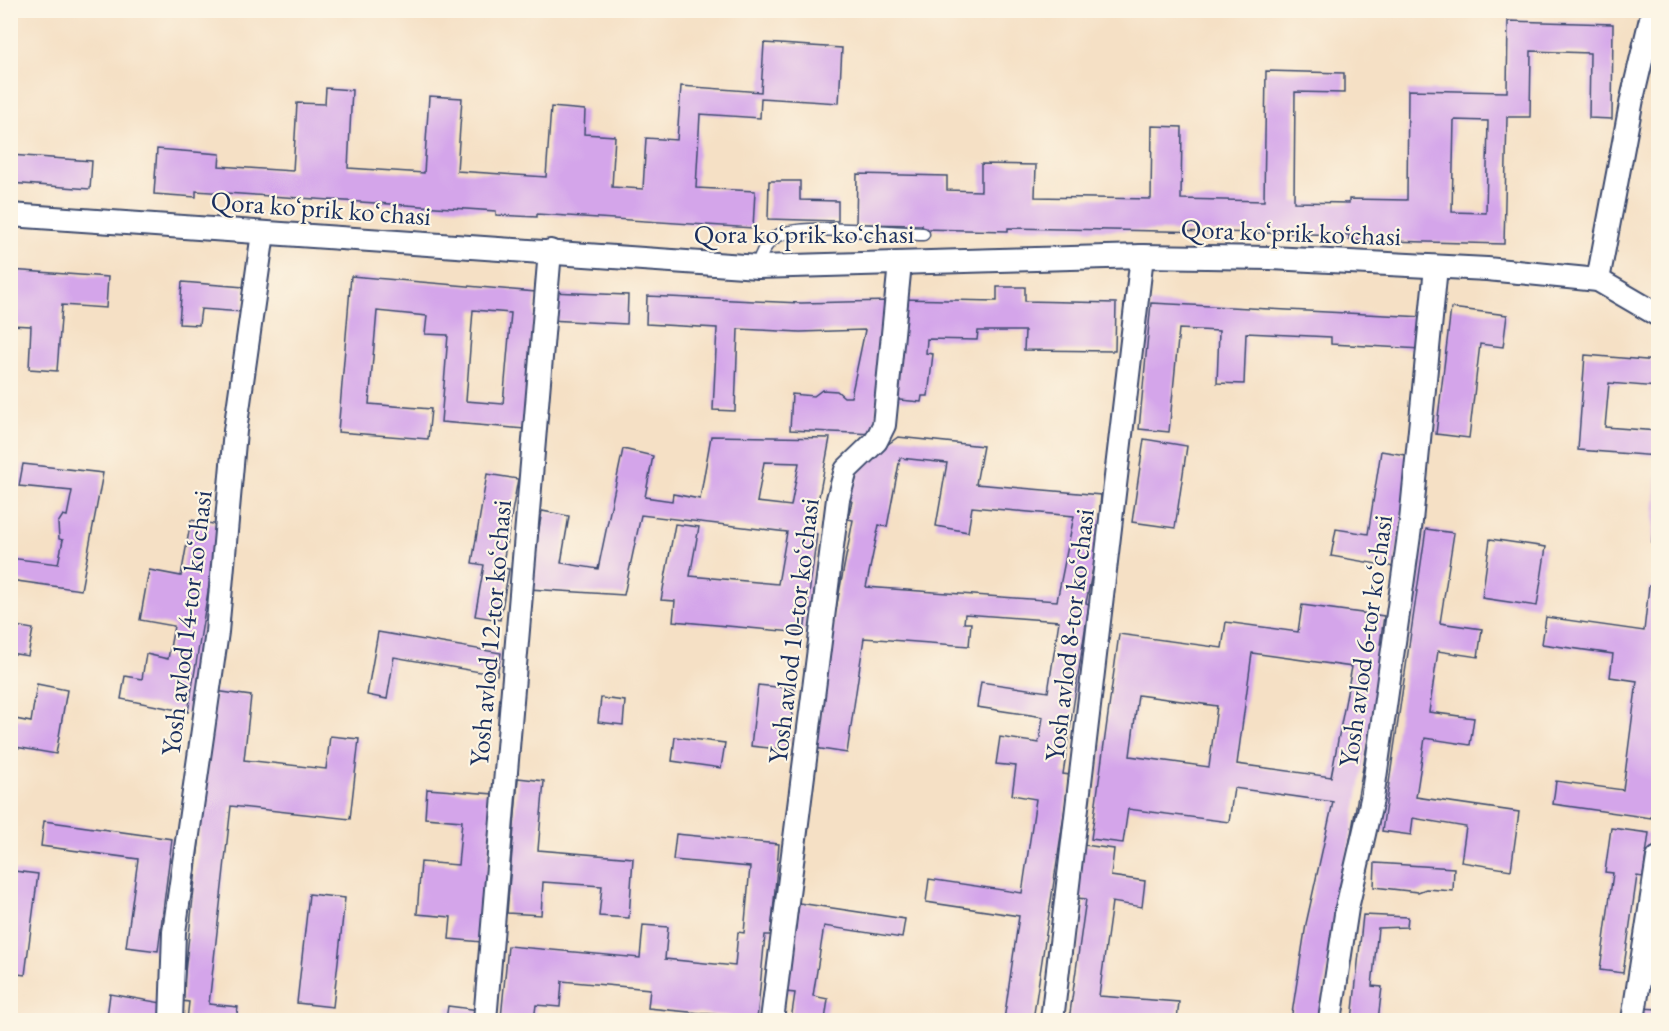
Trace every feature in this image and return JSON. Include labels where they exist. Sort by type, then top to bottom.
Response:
[{"type":"street","points":[[1653,10],[1632,99],[1598,280],[1659,315]]},
{"type":"street","name":"Qora koʻprik koʻchasi","points":[[10,215],[758,267],[1142,256],[1271,258],[1437,267],[1598,280]]},
{"type":"street","name":"Yosh avlod 14-tor koʻchasi","points":[[171,1020],[174,932],[217,632],[235,431],[263,233]]},
{"type":"street","name":"Yosh avlod 12-tor koʻchasi","points":[[485,1020],[550,251]]},
{"type":"street","name":"Yosh avlod 8-tor koʻchasi","points":[[1052,1020],[1142,256]]},
{"type":"street","name":"Yosh avlod 10-tor koʻchasi","points":[[772,1020],[838,499],[846,470],[876,441],[884,425],[900,263]]},
{"type":"street","name":"Yosh avlod 6-tor koʻchasi","points":[[1330,1020],[1347,908],[1374,787],[1411,521],[1437,267]]},
{"type":"street","points":[[1633,1020],[1659,858]]},
{"type":"lane","points":[[758,267],[765,247],[777,236],[800,230],[923,234]]},
{"type":"building","points":[[1508,21],[1613,24],[1612,119],[1589,118],[1590,53],[1531,51],[1530,117],[1507,117],[1504,244],[1349,240],[1349,235],[1008,228],[1008,231],[922,229],[922,225],[856,224],[857,174],[947,176],[947,190],[981,191],[981,164],[1036,165],[1035,197],[1151,199],[1152,126],[1182,127],[1181,199],[1264,201],[1266,71],[1344,73],[1344,93],[1295,92],[1294,202],[1349,203],[1349,199],[1407,200],[1408,90],[1507,92]],"holes":[[[1454,120],[1488,121],[1486,213],[1452,212]]]},
{"type":"building","points":[[764,43],[842,48],[839,103],[761,98],[760,118],[700,114],[696,188],[755,191],[753,228],[537,214],[537,217],[496,215],[496,211],[196,191],[196,197],[154,194],[157,149],[220,154],[219,166],[293,171],[297,103],[325,104],[326,88],[352,90],[348,168],[424,173],[429,96],[462,98],[457,171],[546,177],[551,107],[585,110],[584,134],[615,136],[612,187],[643,189],[646,138],[677,140],[681,86],[761,92]]},
{"type":"building","points":[[10,155],[92,161],[90,189],[10,183]]},
{"type":"building","points":[[769,181],[800,181],[800,200],[838,201],[838,221],[768,219]]},
{"type":"building","points":[[10,270],[108,277],[106,308],[62,305],[57,371],[29,369],[31,326],[10,325]]},
{"type":"building","points":[[351,276],[536,292],[525,429],[441,422],[448,335],[425,334],[427,316],[377,311],[369,404],[431,409],[428,439],[338,432]],"holes":[[[473,310],[511,313],[503,404],[466,401]]]},
{"type":"building","points":[[182,282],[244,287],[243,312],[201,309],[199,325],[179,324]]},
{"type":"building","points":[[997,287],[1025,287],[1025,301],[1116,303],[1115,351],[1024,350],[1025,331],[978,331],[977,340],[927,339],[926,353],[933,354],[928,396],[922,396],[921,402],[889,399],[899,299],[997,301]]},
{"type":"building","points":[[549,292],[628,295],[627,324],[548,320]]},
{"type":"building","points":[[647,296],[801,303],[889,301],[874,434],[790,430],[792,394],[814,396],[822,390],[837,391],[844,397],[851,397],[865,330],[800,332],[738,329],[735,411],[713,410],[717,328],[646,324]]},
{"type":"building","points":[[1151,303],[1424,317],[1422,349],[1331,344],[1331,337],[1246,333],[1244,384],[1217,383],[1219,331],[1179,329],[1169,432],[1139,429]]},
{"type":"building","points":[[1451,308],[1507,315],[1503,347],[1480,344],[1469,438],[1436,434]]},
{"type":"building","points":[[1585,355],[1658,361],[1658,387],[1609,383],[1605,427],[1658,431],[1658,456],[1578,450]]},
{"type":"building","points":[[711,436],[830,438],[812,534],[817,534],[804,633],[673,621],[675,601],[661,600],[675,524],[699,527],[690,576],[778,584],[787,532],[641,515],[624,595],[529,589],[542,511],[569,516],[561,563],[598,569],[623,449],[653,456],[645,497],[672,501],[673,494],[700,499]],"holes":[[[764,462],[799,463],[791,506],[757,502]]]},
{"type":"building","points":[[898,437],[983,446],[976,484],[1101,495],[1099,518],[1103,519],[1086,603],[1089,604],[1063,774],[1070,775],[1033,1020],[1004,1020],[1019,916],[926,902],[929,879],[1022,893],[1036,799],[1012,795],[1016,766],[996,764],[1000,737],[1039,743],[1043,717],[977,707],[981,682],[1048,692],[1059,621],[965,614],[964,623],[971,623],[969,646],[864,638],[847,753],[815,748],[835,614],[853,520],[848,519],[852,501],[846,500],[849,482],[855,483],[859,465]],"holes":[[[900,458],[947,463],[936,526],[968,532],[972,507],[1074,516],[1057,601],[866,587],[879,525],[887,527]]]},
{"type":"building","points":[[1144,439],[1187,446],[1175,528],[1132,522]]},
{"type":"building","points":[[1381,451],[1412,456],[1394,567],[1331,556],[1336,529],[1368,534]]},
{"type":"building","points":[[23,464],[103,473],[81,590],[10,580],[10,558],[58,564],[63,540],[59,539],[58,523],[63,515],[67,516],[72,491],[19,486]]},
{"type":"building","points":[[487,474],[518,479],[502,568],[509,569],[500,620],[475,616],[484,565],[472,563]]},
{"type":"building","points":[[1658,476],[1658,544],[1652,543]]},
{"type":"building","points":[[191,520],[219,525],[188,712],[121,699],[125,676],[142,679],[146,654],[168,659],[174,626],[140,620],[149,570],[181,576]]},
{"type":"building","points":[[1426,529],[1454,533],[1440,623],[1482,629],[1478,657],[1438,651],[1429,712],[1474,718],[1470,745],[1425,738],[1416,797],[1519,812],[1511,870],[1461,862],[1466,827],[1413,818],[1411,835],[1382,831]]},
{"type":"building","points":[[1490,539],[1546,547],[1537,606],[1482,598]]},
{"type":"building","points":[[1649,586],[1658,588],[1658,760],[1651,818],[1553,804],[1556,781],[1623,790],[1637,681],[1610,677],[1613,654],[1542,644],[1546,617],[1644,631]]},
{"type":"building","points":[[1302,605],[1384,616],[1380,644],[1385,644],[1318,1020],[1291,1020],[1306,924],[1333,802],[1234,788],[1229,822],[1128,809],[1123,843],[1091,839],[1119,634],[1222,648],[1226,622],[1298,632]],"holes":[[[1252,653],[1352,667],[1331,777],[1237,764]],[[1138,695],[1217,706],[1209,767],[1130,756]]]},
{"type":"building","points":[[10,625],[33,629],[28,656],[10,653]]},
{"type":"building","points":[[378,632],[501,653],[497,675],[394,657],[387,699],[367,695]]},
{"type":"building","points":[[37,684],[67,690],[56,754],[10,746],[10,718],[31,722]]},
{"type":"building","points":[[758,685],[795,689],[788,750],[751,746]]},
{"type":"building","points":[[215,691],[251,696],[244,760],[326,769],[330,736],[359,739],[350,819],[231,806],[209,1004],[238,1007],[236,1020],[187,1020],[189,1002],[182,1001]]},
{"type":"building","points":[[601,698],[625,701],[623,725],[598,722]]},
{"type":"building","points":[[675,737],[725,743],[721,768],[672,761]]},
{"type":"building","points":[[518,778],[544,781],[538,850],[633,858],[629,918],[599,916],[602,886],[543,882],[541,915],[507,913]]},
{"type":"building","points":[[427,789],[494,794],[482,942],[449,939],[451,917],[417,914],[421,862],[458,865],[462,821],[425,818]]},
{"type":"building","points":[[44,821],[172,839],[158,951],[126,947],[138,859],[41,846]]},
{"type":"building","points":[[1611,828],[1649,833],[1643,877],[1637,876],[1623,973],[1600,970],[1613,873],[1605,872]]},
{"type":"building","points":[[676,834],[779,844],[771,935],[765,935],[757,1020],[729,1020],[730,1016],[648,1008],[650,989],[562,981],[560,1007],[536,1005],[534,1020],[501,1018],[508,946],[640,958],[643,925],[668,927],[665,959],[735,966],[738,932],[744,933],[750,867],[673,860]]},
{"type":"building","points":[[1084,845],[1114,849],[1111,876],[1145,881],[1142,907],[1112,902],[1099,996],[1179,1002],[1177,1020],[1069,1020],[1086,899],[1077,898]]},
{"type":"building","points":[[1375,863],[1454,868],[1453,891],[1426,889],[1418,892],[1374,887]]},
{"type":"building","points":[[14,871],[38,874],[25,975],[10,973],[10,896]]},
{"type":"building","points":[[309,894],[345,898],[333,1007],[297,1003]]},
{"type":"building","points":[[799,903],[905,919],[902,938],[824,926],[813,996],[828,999],[825,1020],[791,1020],[795,993],[786,992]]},
{"type":"building","points":[[1363,915],[1408,917],[1407,927],[1378,928],[1372,986],[1382,987],[1378,1020],[1352,1020]]},
{"type":"building","points":[[110,994],[162,1003],[159,1020],[107,1017]]},
{"type":"building","points":[[448,1006],[479,1010],[478,1020],[446,1020]]},
{"type":"building","points":[[1640,1008],[1658,1009],[1658,1020],[1640,1020]]}]
